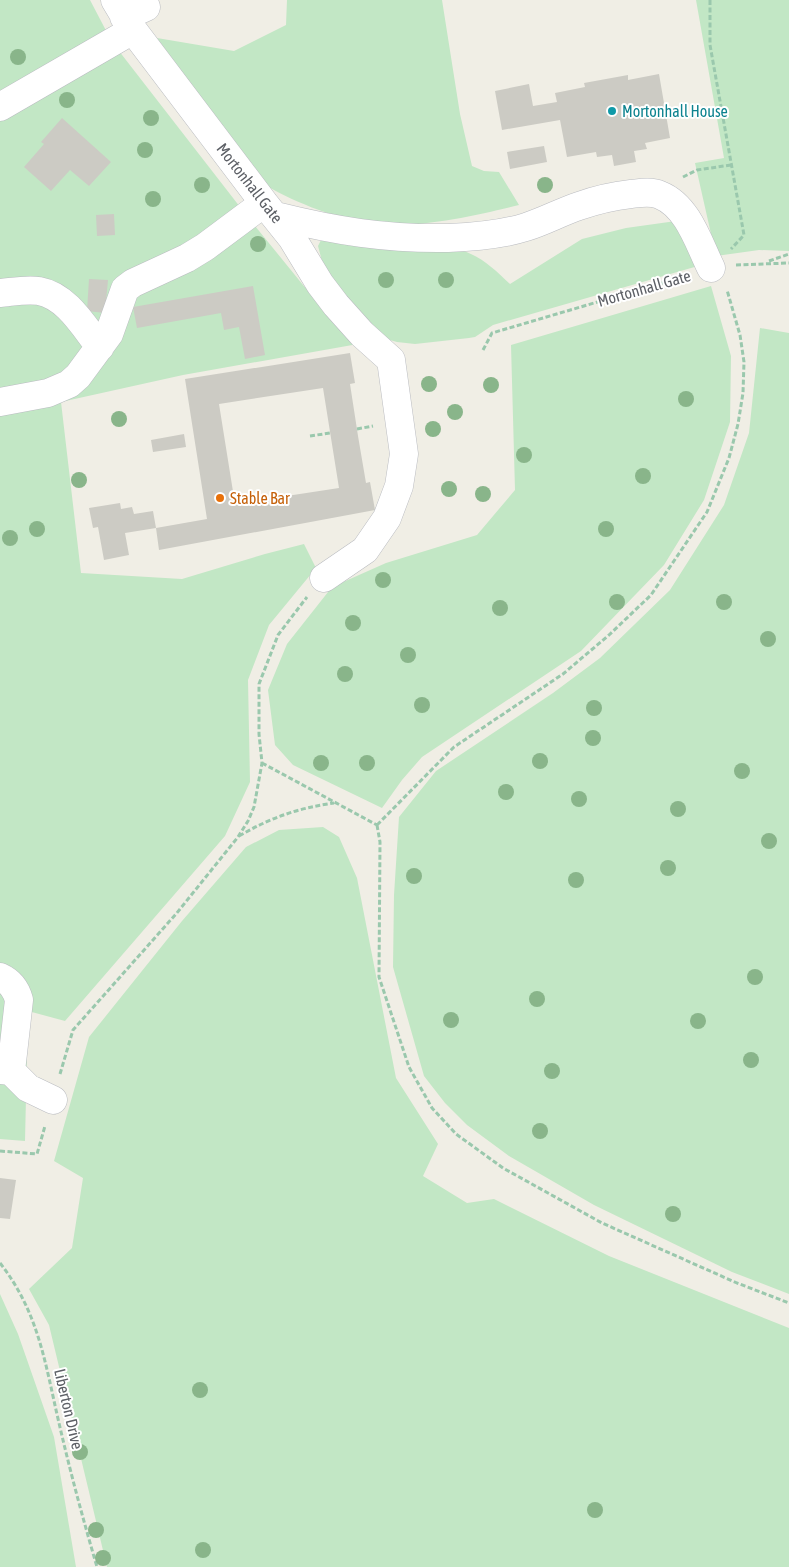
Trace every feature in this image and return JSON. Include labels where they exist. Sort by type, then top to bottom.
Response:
[{"type":"lane","points":[[0,107],[129,13]]},
{"type":"lane","name":"Mortonhall Gate","points":[[129,13],[292,238],[336,306],[362,334],[391,360],[404,454],[398,486],[388,518],[365,550],[324,578]]},
{"type":"lane","points":[[0,402],[48,394],[58,390],[78,376],[109,334],[125,289],[133,283],[187,258],[270,210],[343,232],[373,236],[403,238],[473,237],[525,227],[607,197],[641,192],[654,193],[662,196],[680,211],[716,268]]},
{"type":"lane","points":[[0,292],[38,291],[50,294],[62,301],[100,347]]},
{"type":"lane","points":[[0,977],[12,985],[19,1000],[5,1070],[28,1088],[53,1100]]},
{"type":"path","points":[[377,825],[454,747],[563,674],[651,595],[707,512],[729,458],[738,424],[743,393],[744,362],[740,335],[716,268],[744,235],[710,44],[710,0]]},
{"type":"path","points":[[662,196],[669,188],[690,173],[697,170],[731,165]]},
{"type":"path","points":[[765,263],[789,254]]},
{"type":"path","name":"Mortonhall Gate","points":[[483,350],[492,333],[716,268],[765,263],[789,263]]},
{"type":"path","points":[[310,436],[330,433]]},
{"type":"path","points":[[0,1151],[37,1154],[72,1030],[176,914],[238,837],[254,807],[262,763],[259,734],[259,684],[278,635],[324,578]]},
{"type":"path","points":[[262,763],[377,825]]},
{"type":"path","points":[[238,837],[264,822],[312,806],[334,803]]},
{"type":"path","points":[[377,825],[380,842],[379,977],[409,1067],[432,1108],[456,1134],[503,1168],[602,1223],[737,1283],[789,1303]]},
{"type":"path","name":"Liberton Drive","points":[[0,1263],[22,1296],[40,1342],[59,1424],[97,1567]]},
{"type":"green space","points":[[0,0],[90,0],[112,42],[247,216],[303,285],[358,344],[183,375],[61,402],[81,573],[182,579],[304,544],[316,568],[269,625],[248,680],[250,782],[225,836],[65,1021],[28,1011],[25,1141],[0,1139]]},
{"type":"green space","points":[[287,0],[442,0],[460,114],[472,166],[484,171],[499,172],[519,205],[467,217],[429,223],[410,225],[376,224],[361,222],[318,210],[265,185],[157,38],[234,51],[286,25]]},
{"type":"green space","points":[[696,0],[789,0],[789,251],[759,250],[716,256],[695,163],[724,158]]},
{"type":"green space","points":[[676,221],[698,266],[493,325],[475,337],[415,344],[383,338],[348,305],[322,261],[318,246],[321,240],[457,249],[479,258],[510,284],[582,239],[626,228]]},
{"type":"green space","points":[[711,286],[731,356],[730,422],[704,500],[664,565],[581,651],[422,757],[402,780],[382,808],[293,765],[275,745],[268,690],[287,644],[332,587],[386,563],[477,535],[515,490],[511,345]]},
{"type":"green space","points":[[760,328],[789,333],[789,1294],[732,1272],[594,1205],[509,1156],[467,1125],[445,1103],[424,1076],[393,967],[394,895],[399,817],[436,771],[553,693],[600,658],[670,590],[724,505],[749,433]]},
{"type":"green space","points":[[323,827],[339,837],[357,878],[396,1078],[438,1144],[423,1176],[467,1203],[494,1199],[609,1256],[789,1328],[789,1567],[107,1567],[49,1325],[29,1289],[72,1248],[83,1178],[54,1161],[89,1037],[182,921],[246,847],[279,830]]},
{"type":"green space","points":[[0,1294],[18,1334],[54,1437],[76,1567],[0,1567]]},
{"type":"building","name":"Mortonhall House","points":[[659,74],[670,138],[645,143],[647,149],[634,151],[636,162],[614,166],[612,155],[597,157],[596,152],[567,157],[560,120],[502,130],[495,91],[529,84],[533,106],[557,102],[555,93],[585,87],[584,83],[628,75],[628,80]]},
{"type":"building","points":[[62,118],[111,162],[89,186],[70,170],[51,191],[24,167],[44,144],[41,142]]},
{"type":"building","points":[[544,146],[547,162],[510,169],[507,152]]},
{"type":"building","points":[[114,214],[115,235],[97,236],[96,215]]},
{"type":"building","points":[[89,279],[108,280],[105,313],[87,311]]},
{"type":"building","points":[[253,286],[265,355],[245,359],[239,327],[224,330],[221,313],[137,328],[133,307]]},
{"type":"building","points":[[350,353],[355,383],[350,384],[358,436],[366,483],[370,482],[375,510],[159,550],[156,528],[207,519],[185,379]],"holes":[[[323,388],[339,488],[235,504],[219,404]]]},
{"type":"building","points":[[184,434],[186,447],[153,452],[151,440]]},
{"type":"building","points":[[120,503],[121,509],[132,507],[134,514],[153,511],[156,528],[125,533],[129,555],[104,560],[98,527],[93,528],[89,508]]},
{"type":"building","points":[[0,1178],[16,1180],[10,1219],[0,1218]]},
{"type":"place","name":"Mortonhall House","points":[[612,111]]},
{"type":"place","name":"Stable Bar","points":[[220,498]]}]
